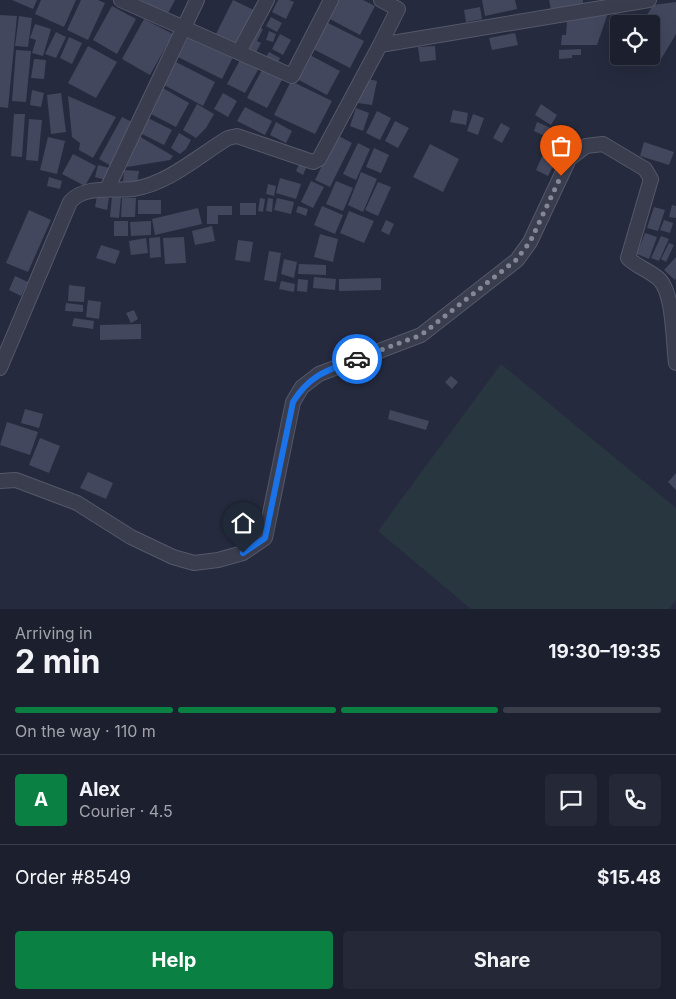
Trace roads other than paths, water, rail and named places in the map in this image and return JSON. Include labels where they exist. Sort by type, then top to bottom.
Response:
[{"type":"street","points":[[121,0],[292,76],[331,0]]},
{"type":"street","points":[[107,189],[197,0]]},
{"type":"street","points":[[239,52],[266,0]]},
{"type":"street","points":[[0,368],[70,202],[75,196],[107,189],[133,189],[156,182],[228,138],[237,136],[306,161],[313,162],[319,160],[398,9],[381,0]]},
{"type":"street","points":[[380,46],[649,0]]},
{"type":"street","points":[[0,482],[16,480],[77,503],[131,537],[172,557],[194,563],[218,560],[243,553],[265,538],[293,402],[302,387],[319,374],[421,335],[516,260],[530,242],[569,159],[586,146],[603,144],[645,169],[651,178],[628,258],[636,266],[658,279],[667,290],[676,363]]}]
